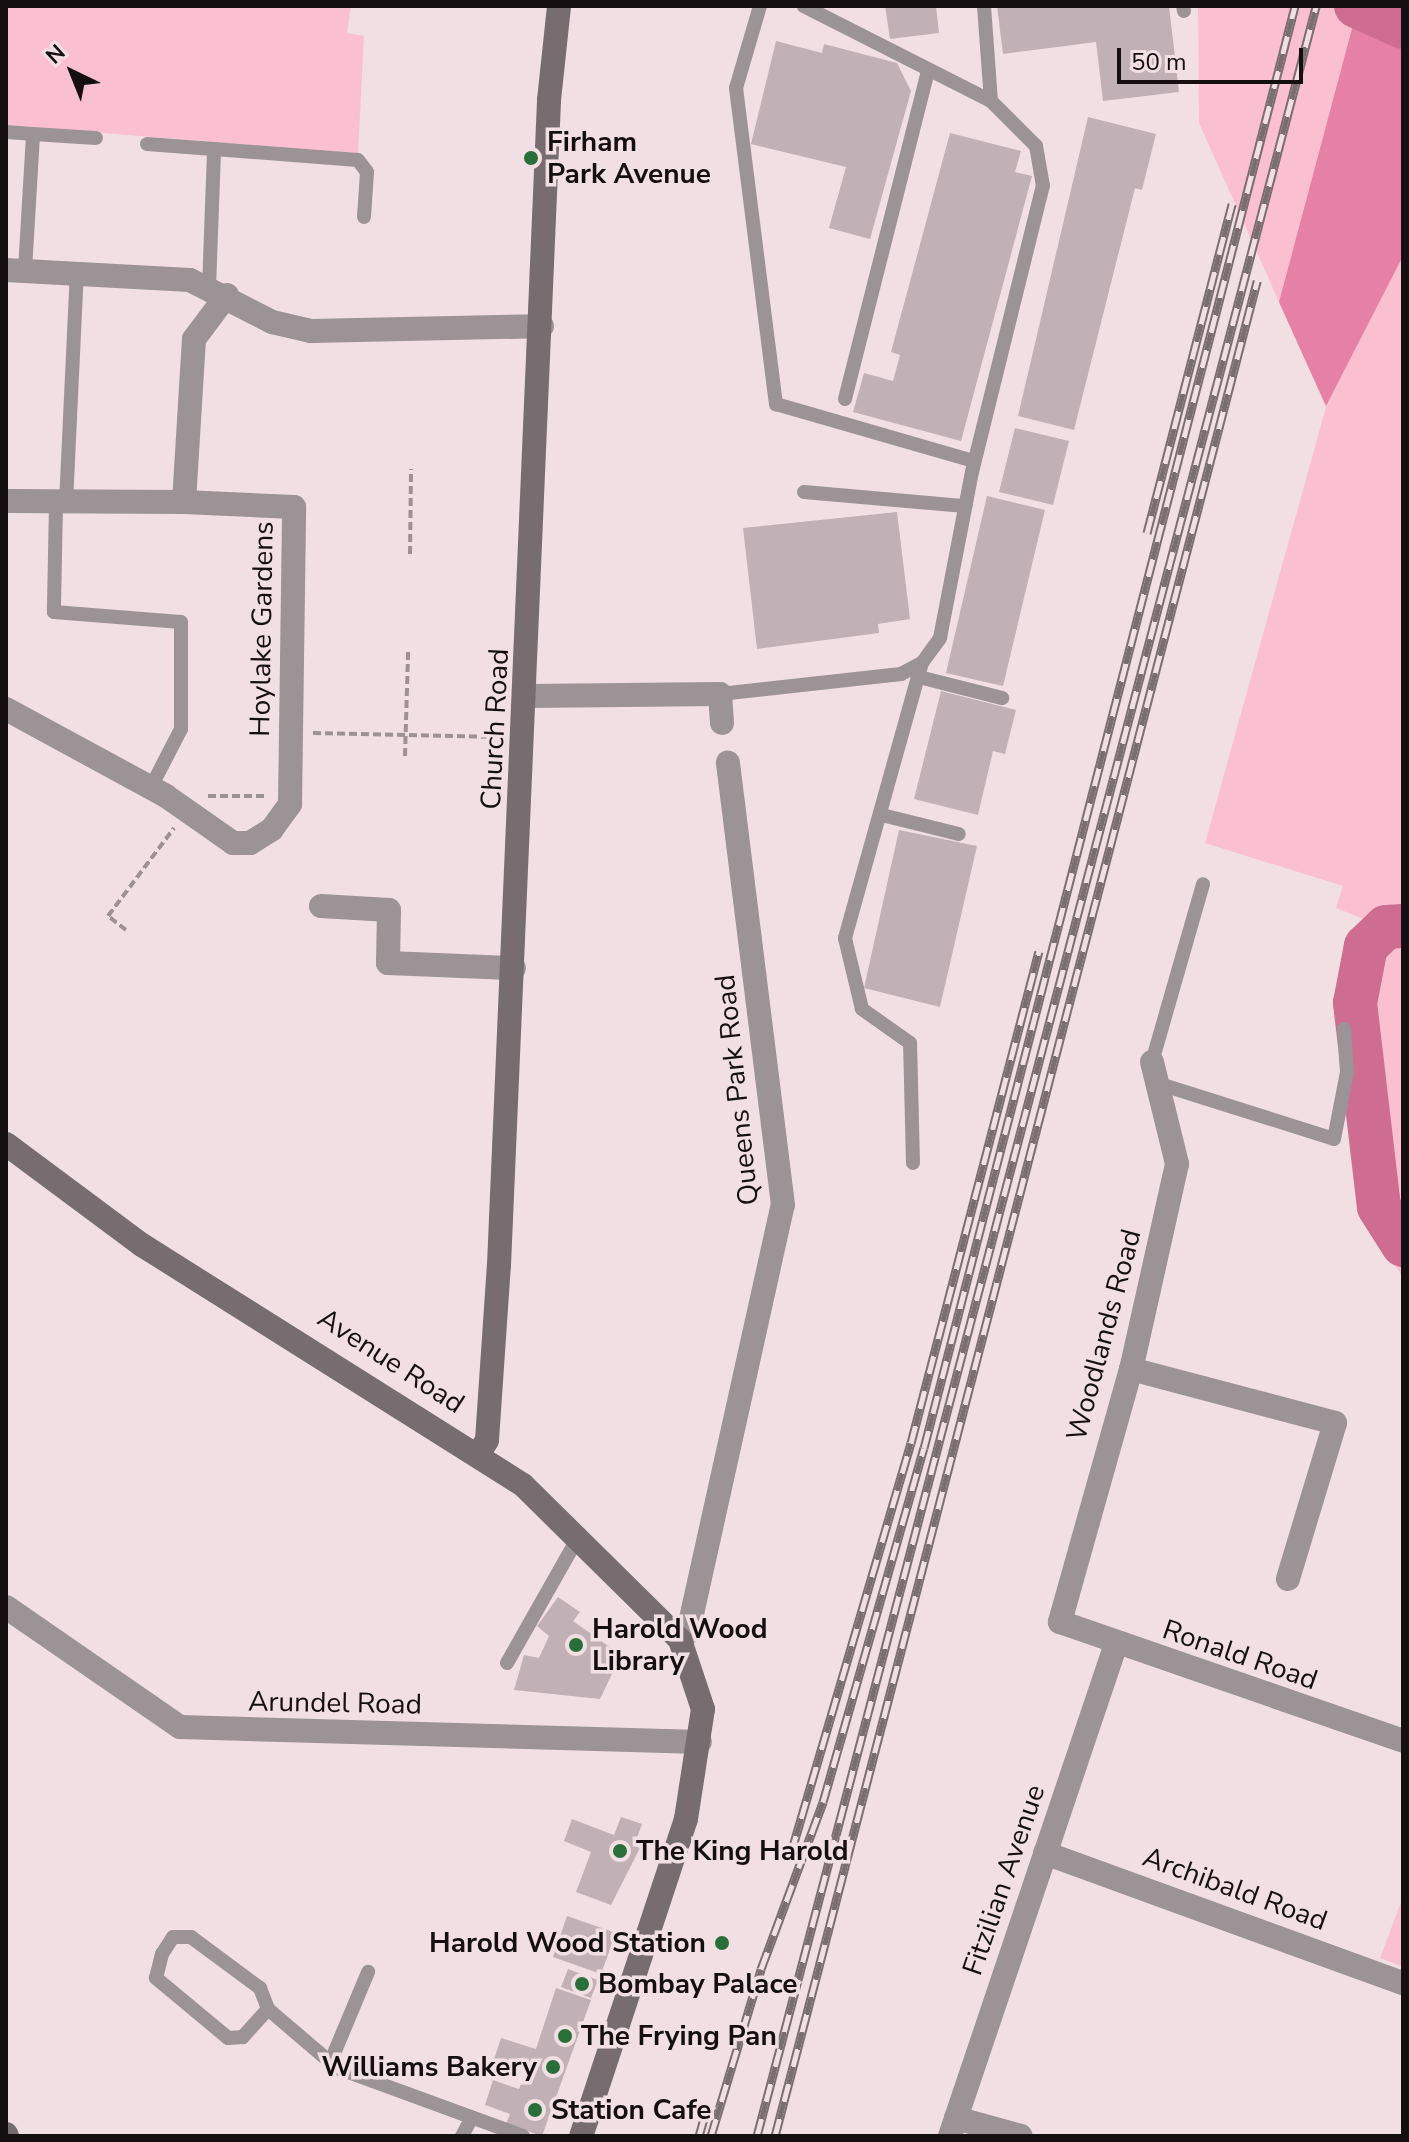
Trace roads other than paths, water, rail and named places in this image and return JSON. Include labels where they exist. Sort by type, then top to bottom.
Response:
[{"type":"street","name":"Church Road","points":[[479,1453],[487,1440],[514,968],[559,6]]},
{"type":"street","points":[[16,270],[149,272],[218,291],[272,322],[311,331],[542,326]]},
{"type":"street","points":[[6,501],[184,502],[194,339],[218,291]]},
{"type":"street","name":"Hoylake Gardens","points":[[158,792],[233,843],[250,843],[272,829],[290,796],[294,507],[184,502]]},
{"type":"street","points":[[526,696],[720,694],[722,723]]},
{"type":"street","points":[[6,709],[158,792]]},
{"type":"street","name":"Queens Park Road","points":[[680,1640],[688,1632],[783,1205],[728,762]]},
{"type":"street","points":[[321,906],[389,910],[388,963],[514,968]]},
{"type":"street","name":"Woodlands Road","points":[[1060,1622],[1131,1369],[1177,1164],[1163,1085],[1152,1062]]},
{"type":"street","name":"Avenue Road","points":[[6,1144],[142,1245],[479,1453],[580,1534],[680,1640],[697,1678],[700,1742]]},
{"type":"street","points":[[1131,1369],[1335,1423],[1288,1579]]},
{"type":"street","name":"Arundel Road","points":[[6,1607],[180,1727],[700,1742]]},
{"type":"street","name":"Ronald Road","points":[[1060,1622],[1116,1644],[1403,1741]]},
{"type":"street","name":"Fitzilian Avenue","points":[[953,2127],[1116,1644]]},
{"type":"street","points":[[581,2136],[664,1895],[700,1742]]},
{"type":"street","name":"Archibald Road","points":[[1045,1853],[1403,1983]]},
{"type":"street","points":[[953,2127],[1021,2136]]},
{"type":"lane","points":[[760,6],[736,88],[776,404],[974,461]]},
{"type":"lane","points":[[804,6],[991,101],[1036,146],[1043,186],[974,461],[940,638],[920,670],[882,815],[845,938],[862,1009],[910,1043],[913,1163]]},
{"type":"lane","points":[[984,6],[991,101]]},
{"type":"lane","points":[[845,399],[928,70]]},
{"type":"lane","points":[[6,132],[96,138]]},
{"type":"lane","points":[[16,270],[33,134]]},
{"type":"lane","points":[[147,144],[358,160],[367,172],[364,217]]},
{"type":"lane","points":[[214,149],[218,291]]},
{"type":"lane","points":[[77,271],[54,612],[181,622],[181,729],[158,792]]},
{"type":"lane","points":[[804,492],[965,506]]},
{"type":"lane","points":[[720,694],[920,670],[1002,698]]},
{"type":"lane","points":[[882,815],[959,834]]},
{"type":"lane","points":[[1152,1062],[1203,884]]},
{"type":"lane","points":[[1163,1085],[1334,1139],[1347,1072],[1344,1029]]},
{"type":"lane","points":[[507,1663],[580,1534]]},
{"type":"lane","points":[[268,2009],[243,2037],[228,2038],[156,1978],[162,1954],[173,1937],[191,1937],[260,1988],[268,2009],[330,2063],[523,2136]]},
{"type":"lane","points":[[330,2063],[368,1972]]},
{"type":"lane","points":[[462,2136],[472,2117]]},
{"type":"waterway","points":[[1356,6],[1403,27]]},
{"type":"waterway","points":[[1403,926],[1386,927],[1366,946],[1355,1003],[1379,1207],[1403,1245]]},
{"type":"railway","points":[[711,2136],[761,1969],[823,1802],[924,1448],[1295,6]]},
{"type":"railway","points":[[757,2136],[1316,6]]},
{"type":"railway","points":[[1147,533],[1232,204]]},
{"type":"railway","points":[[775,2136],[1257,281]]},
{"type":"railway","points":[[791,1853],[911,1443],[1039,951]]},
{"type":"railway","points":[[699,2136],[707,2108]]},
{"type":"place","name":"Firham Park Avenue","points":[[531,158]]},
{"type":"place","name":"Harold Wood Library","points":[[576,1645]]},
{"type":"place","name":"The King Harold","points":[[620,1851]]},
{"type":"place","name":"Harold Wood Station","points":[[722,1943]]},
{"type":"place","name":"Bombay Palace","points":[[582,1984]]},
{"type":"place","name":"The Frying Pan","points":[[565,2036]]},
{"type":"place","name":"Williams Bakery","points":[[553,2067]]},
{"type":"place","name":"Station Cafe","points":[[535,2110]]}]
